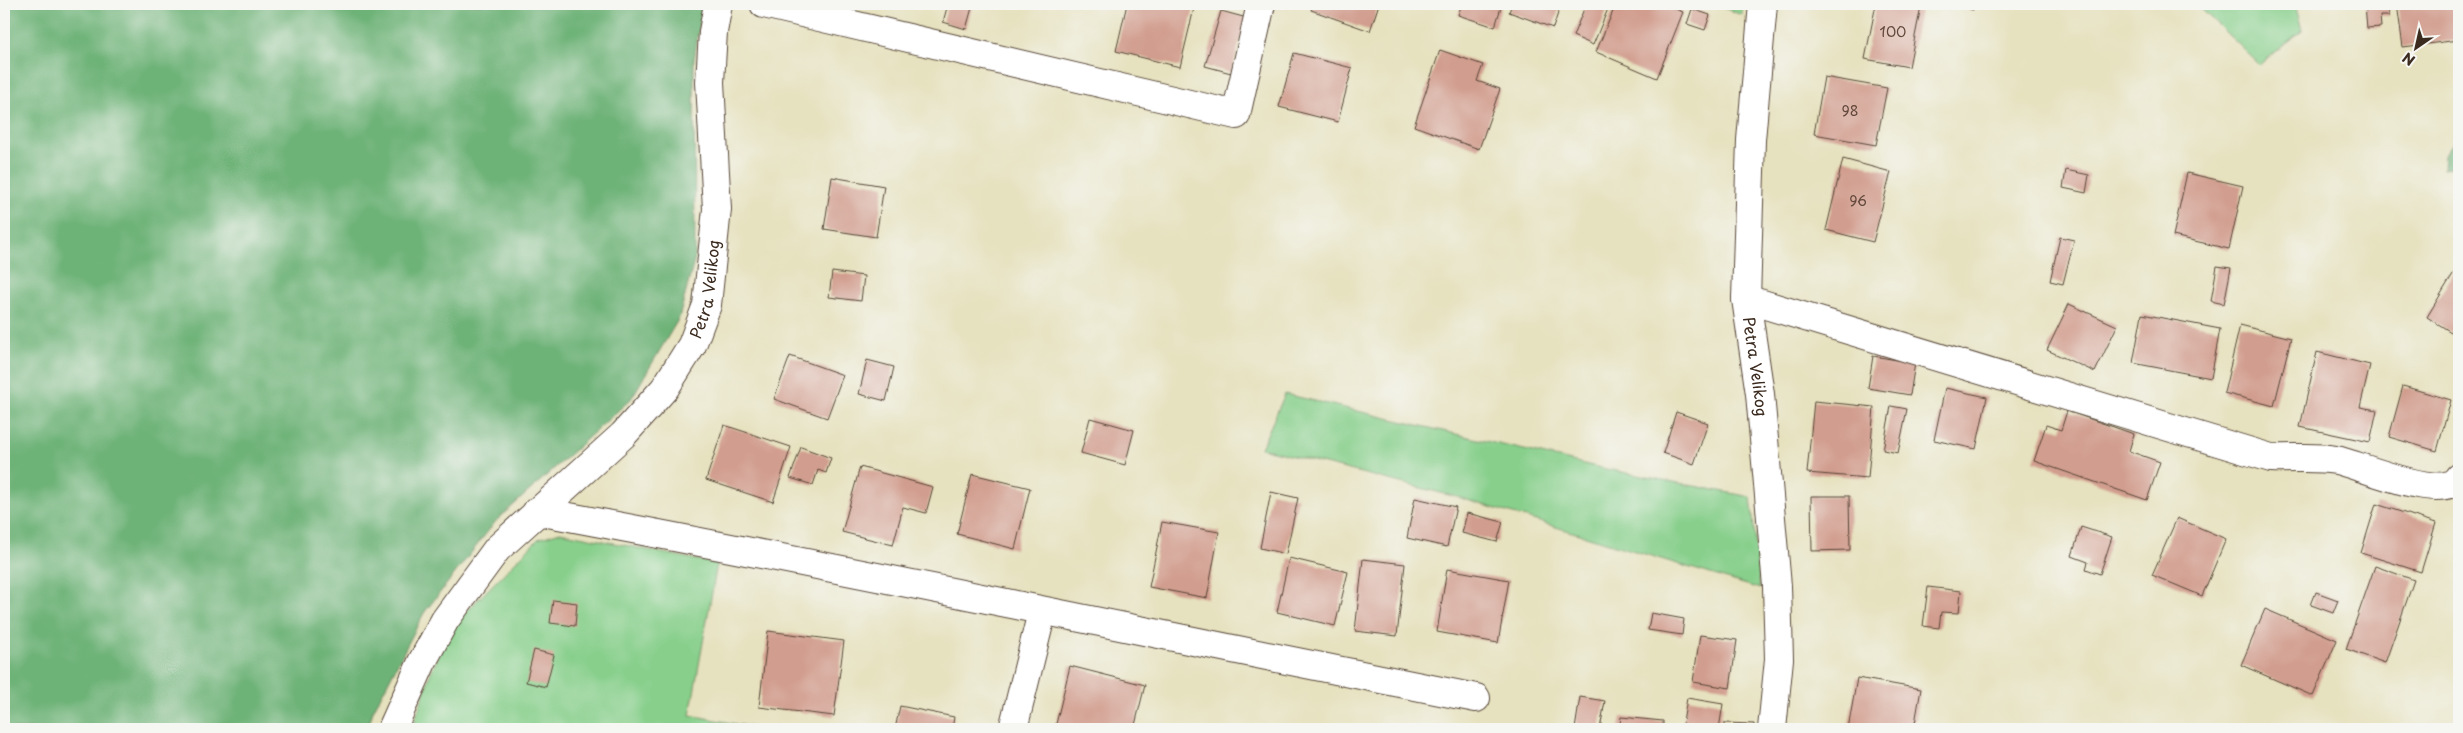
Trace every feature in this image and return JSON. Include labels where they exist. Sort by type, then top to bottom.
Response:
[{"type":"street","name":"Petra Velikog","points":[[392,729],[422,662],[445,620],[496,549],[623,435],[665,388],[692,344],[707,305],[717,209],[710,82],[713,32],[718,4]]},
{"type":"street","points":[[764,4],[1236,115],[1261,4]]},
{"type":"street","name":"Petra Velikog","points":[[1763,4],[1751,140],[1746,299],[1760,394],[1777,586],[1779,659],[1772,729]]},
{"type":"street","points":[[1746,299],[2271,458],[2291,459],[2307,457],[2337,460],[2430,487],[2451,484],[2459,477]]},
{"type":"street","points":[[537,511],[761,553],[1042,612],[1476,698]]},
{"type":"street","points":[[1013,729],[1042,612]]},
{"type":"green space","points":[[4,4],[703,4],[694,60],[695,258],[679,318],[631,399],[496,521],[424,613],[373,711],[368,729],[4,729]]},
{"type":"green space","points":[[1713,4],[1742,4],[1742,15]]},
{"type":"green space","points":[[2196,4],[2295,4],[2302,30],[2260,65]]},
{"type":"green space","points":[[2458,136],[2459,168],[2443,169],[2444,155]]},
{"type":"green space","points":[[1285,394],[1601,468],[1751,497],[1760,589],[1457,497],[1261,448]]},
{"type":"green space","points":[[560,532],[717,564],[690,715],[762,729],[412,729],[431,672],[452,626],[538,539]]},
{"type":"building","points":[[948,4],[973,4],[966,29],[943,22]]},
{"type":"building","points":[[1127,4],[1195,4],[1180,67],[1116,51]]},
{"type":"building","points":[[1313,4],[1379,4],[1370,31],[1311,10]]},
{"type":"building","points":[[1462,4],[1502,4],[1495,27],[1458,15]]},
{"type":"building","points":[[1512,4],[1561,4],[1553,28],[1509,12]]},
{"type":"building","points":[[1586,4],[1610,4],[1593,45],[1573,36]]},
{"type":"building","points":[[1616,4],[1663,4],[1683,12],[1657,78],[1596,52]]},
{"type":"building","points":[[1876,4],[1921,6],[1909,67],[1865,59]]},
{"type":"building","points":[[1952,4],[1975,4],[1973,10]]},
{"type":"building","points":[[2388,4],[2389,16],[2380,16],[2381,27],[2367,28],[2365,5]]},
{"type":"building","points":[[2397,4],[2456,4],[2459,40],[2403,47]]},
{"type":"building","points":[[1692,9],[1710,15],[1705,30],[1687,24]]},
{"type":"building","points":[[1221,11],[1247,18],[1231,73],[1205,66]]},
{"type":"building","points":[[1440,50],[1483,65],[1477,81],[1500,89],[1479,149],[1414,126]]},
{"type":"building","points":[[1294,53],[1352,68],[1338,122],[1279,107]]},
{"type":"building","points":[[1824,77],[1887,88],[1876,145],[1814,134]]},
{"type":"building","points":[[1843,159],[1891,172],[1873,242],[1826,230]]},
{"type":"building","points":[[2066,170],[2089,175],[2086,193],[2063,188]]},
{"type":"building","points":[[2187,173],[2243,186],[2229,249],[2173,236]]},
{"type":"building","points":[[832,177],[884,186],[876,237],[824,229]]},
{"type":"building","points":[[2060,237],[2074,240],[2063,284],[2050,281]]},
{"type":"building","points":[[2459,264],[2459,337],[2427,317]]},
{"type":"building","points":[[2217,266],[2231,268],[2224,304],[2211,301]]},
{"type":"building","points":[[832,272],[864,276],[861,301],[829,297]]},
{"type":"building","points":[[2069,304],[2117,326],[2095,372],[2047,350]]},
{"type":"building","points":[[2142,314],[2220,329],[2211,378],[2133,363]]},
{"type":"building","points":[[2240,325],[2291,338],[2274,406],[2224,393]]},
{"type":"building","points":[[2317,352],[2370,365],[2360,407],[2377,410],[2370,442],[2300,427]]},
{"type":"building","points":[[790,356],[843,375],[827,418],[774,399]]},
{"type":"building","points":[[1873,356],[1915,363],[1910,395],[1868,388]]},
{"type":"building","points":[[867,360],[894,367],[886,401],[859,394]]},
{"type":"building","points":[[2403,386],[2451,400],[2437,451],[2389,437]]},
{"type":"building","points":[[1945,388],[1987,397],[1976,449],[1934,440]]},
{"type":"building","points":[[1814,401],[1874,407],[1868,478],[1807,473]]},
{"type":"building","points":[[1891,406],[1907,409],[1898,453],[1883,450]]},
{"type":"building","points":[[2067,411],[2134,434],[2129,451],[2160,462],[2147,500],[2034,461],[2046,425],[2061,430]]},
{"type":"building","points":[[1676,412],[1708,423],[1694,464],[1663,453]]},
{"type":"building","points":[[1090,418],[1134,430],[1125,465],[1081,453]]},
{"type":"building","points":[[724,425],[791,447],[773,502],[706,480]]},
{"type":"building","points":[[801,447],[831,458],[826,473],[818,470],[813,485],[790,478]]},
{"type":"building","points":[[860,467],[933,487],[926,513],[903,507],[893,545],[842,532]]},
{"type":"building","points":[[972,474],[1030,488],[1015,549],[957,534]]},
{"type":"building","points":[[1271,492],[1298,498],[1286,554],[1260,548]]},
{"type":"building","points":[[1811,496],[1849,496],[1850,550],[1812,551]]},
{"type":"building","points":[[1415,498],[1456,507],[1447,547],[1407,538]]},
{"type":"building","points":[[2376,504],[2436,523],[2421,572],[2361,553]]},
{"type":"building","points":[[1467,513],[1503,522],[1497,542],[1462,533]]},
{"type":"building","points":[[2177,518],[2226,539],[2202,596],[2152,575]]},
{"type":"building","points":[[1162,522],[1219,532],[1207,598],[1149,587]]},
{"type":"building","points":[[2081,527],[2112,537],[2100,574],[2086,569],[2088,562],[2072,556]]},
{"type":"building","points":[[1289,558],[1348,572],[1335,626],[1277,612]]},
{"type":"building","points":[[1363,559],[1405,564],[1397,636],[1355,631]]},
{"type":"building","points":[[2375,566],[2414,580],[2385,663],[2346,649]]},
{"type":"building","points":[[1447,569],[1509,580],[1498,643],[1437,632]]},
{"type":"building","points":[[1928,587],[1961,591],[1959,613],[1941,612],[1939,628],[1923,626]]},
{"type":"building","points":[[2316,592],[2338,600],[2333,613],[2311,605]]},
{"type":"building","points":[[553,600],[577,603],[575,626],[550,623]]},
{"type":"building","points":[[2265,609],[2337,640],[2313,696],[2241,665]]},
{"type":"building","points":[[1651,613],[1684,619],[1682,635],[1648,630]]},
{"type":"building","points":[[768,631],[844,641],[834,716],[759,707]]},
{"type":"building","points":[[1700,635],[1737,640],[1730,688],[1693,682]]},
{"type":"building","points":[[534,650],[554,655],[546,687],[526,682]]},
{"type":"building","points":[[1070,666],[1145,685],[1134,729],[1076,729],[1056,724]]},
{"type":"building","points":[[1857,678],[1921,689],[1914,729],[1848,729]]},
{"type":"building","points":[[1580,697],[1605,701],[1600,729],[1575,729]]},
{"type":"building","points":[[1687,698],[1723,704],[1719,729],[1682,729]]},
{"type":"building","points":[[900,706],[954,717],[952,729],[895,729]]},
{"type":"building","points":[[1621,717],[1663,721],[1663,729],[1619,729]]},
{"type":"building","points":[[1725,723],[1754,724],[1754,729],[1725,729]]}]
